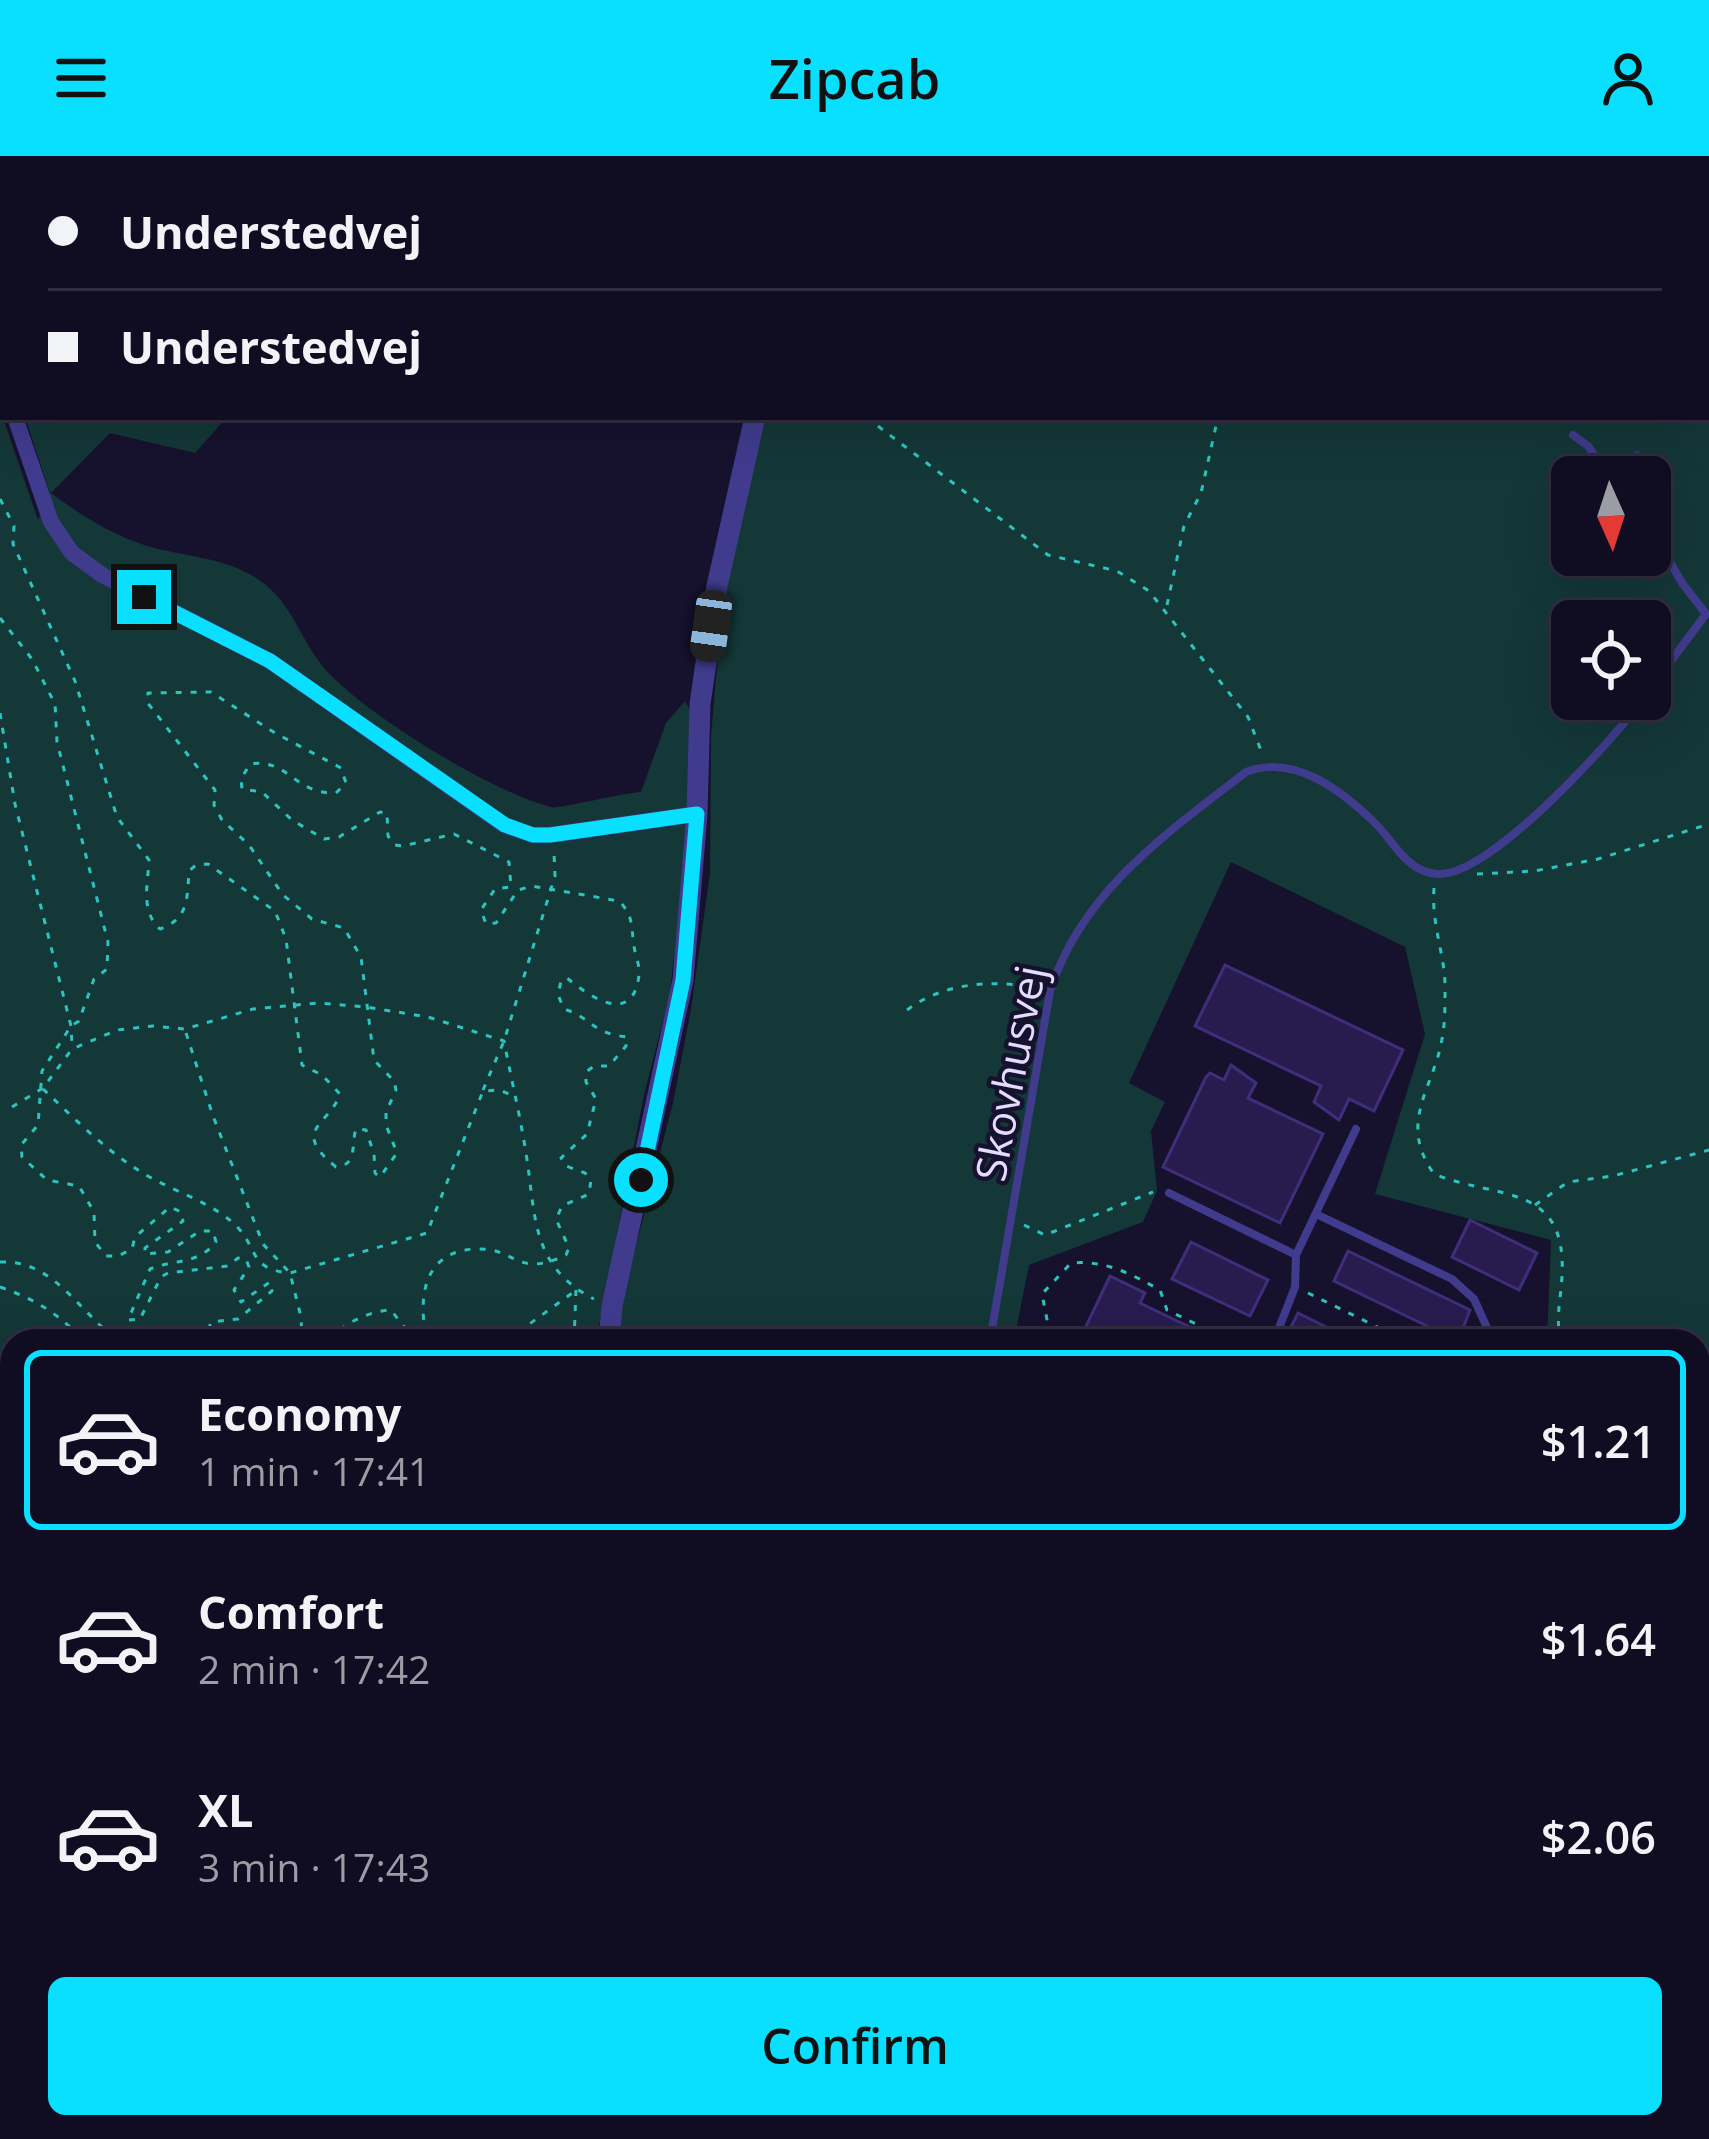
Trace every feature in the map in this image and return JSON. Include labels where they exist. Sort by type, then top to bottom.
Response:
[{"type":"street","points":[[17,420],[51,522],[72,553],[102,575],[270,661],[505,825],[533,835],[550,835],[697,814]]},
{"type":"street","points":[[611,1329],[683,980],[697,814],[700,704],[754,420]]},
{"type":"lane","points":[[1573,435],[1595,456]]},
{"type":"lane","points":[[1671,564],[1706,614],[1671,661]]},
{"type":"lane","points":[[1263,765],[1285,766],[1338,791],[1409,863],[1436,874],[1456,873],[1486,857],[1561,790],[1624,720]]},
{"type":"lane","name":"Skovhusvej","points":[[991,1329],[1050,991],[1061,957],[1088,914],[1149,846],[1246,772],[1263,765]]},
{"type":"lane","points":[[1279,1329],[1295,1287],[1296,1255],[1356,1129]]},
{"type":"lane","points":[[1169,1193],[1296,1255]]},
{"type":"lane","points":[[1316,1214],[1452,1279],[1474,1299],[1488,1329]]},
{"type":"path","points":[[870,420],[1048,555],[1117,571],[1149,591],[1249,717],[1263,765]]},
{"type":"path","points":[[1166,609],[1184,526],[1201,493],[1217,420]]},
{"type":"path","points":[[0,499],[14,526],[13,544],[75,681],[117,817],[149,860],[146,907],[153,922],[160,929],[174,924],[185,911],[189,871],[196,865],[208,864],[275,911],[286,939],[302,1065],[322,1075],[340,1094],[314,1130],[315,1143],[330,1164],[343,1167],[354,1154],[354,1132],[362,1128],[380,1177],[398,1153],[386,1125],[396,1090],[394,1081],[374,1060],[361,957],[344,928],[312,920],[283,895],[250,845],[222,820],[214,805],[214,790],[147,702],[148,693],[211,692],[275,734],[341,768],[346,782],[336,793],[316,794],[289,772],[262,762],[250,764],[241,779],[242,788],[262,792],[292,820],[324,839],[339,837],[387,812],[388,836],[394,844],[454,834],[509,862],[513,882],[511,887],[495,890],[481,910],[486,924],[496,923],[518,890],[532,886],[619,901],[633,924],[640,973],[632,995],[610,1005],[591,998],[567,978],[561,981],[558,994],[564,1009],[580,1014],[602,1034],[627,1037],[626,1046],[609,1066],[594,1066],[586,1072],[596,1099],[587,1135],[561,1158],[591,1180],[589,1194],[562,1206],[556,1219],[569,1248],[566,1255],[533,1267],[479,1248],[440,1261],[427,1279],[419,1318],[423,1329]]},
{"type":"path","points":[[0,618],[32,659],[55,704],[57,742],[108,942],[107,969],[94,979],[79,1022],[71,1026],[42,1071],[38,1125],[20,1145],[22,1157],[47,1180],[79,1186],[94,1212],[95,1242],[101,1253],[126,1253],[135,1237],[170,1207],[181,1212],[182,1221],[145,1248],[145,1255],[168,1252],[200,1231],[213,1231],[216,1242],[207,1254],[150,1269],[128,1320],[140,1319],[161,1276],[168,1273],[228,1266],[244,1257],[249,1267],[234,1290],[235,1297],[241,1302],[264,1283],[272,1285],[272,1291],[238,1319],[211,1322],[209,1329]]},
{"type":"path","points":[[0,713],[15,804],[71,1026],[72,1049]]},
{"type":"path","points":[[1456,873],[1534,871],[1576,863],[1709,824]]},
{"type":"path","points":[[43,1088],[135,1168],[227,1218],[244,1233],[260,1266],[268,1271],[290,1273],[427,1233],[504,1041],[550,891],[555,864],[550,835]]},
{"type":"path","points":[[1436,874],[1433,924],[1446,984],[1442,1042],[1426,1082],[1418,1127],[1421,1156],[1433,1174],[1503,1191],[1551,1215],[1560,1231],[1563,1274],[1557,1329]]},
{"type":"path","points":[[907,1010],[935,994],[985,983],[1050,991]]},
{"type":"path","points":[[12,1107],[43,1088],[72,1049],[117,1030],[185,1029],[253,1009],[366,1007],[428,1017],[504,1041]]},
{"type":"path","points":[[185,1029],[262,1244],[290,1273],[302,1329]]},
{"type":"path","points":[[504,1041],[531,1205],[550,1263],[576,1290],[612,1306]]},
{"type":"path","points":[[483,1091],[500,1090],[514,1097]]},
{"type":"path","points":[[1533,1206],[1568,1182],[1613,1176],[1709,1150]]},
{"type":"path","points":[[1011,1219],[1046,1235],[1157,1191]]},
{"type":"path","points":[[1049,1329],[1042,1294],[1071,1263],[1092,1261],[1123,1270],[1160,1290],[1167,1310],[1207,1329]]},
{"type":"path","points":[[0,1262],[18,1262],[69,1289],[107,1329]]},
{"type":"path","points":[[0,1287],[36,1299],[75,1329]]},
{"type":"path","points":[[1295,1287],[1381,1329]]},
{"type":"path","points":[[522,1329],[576,1290]]},
{"type":"path","points":[[574,1329],[576,1290]]},
{"type":"path","points":[[340,1329],[378,1311],[392,1310],[406,1329]]},
{"type":"green space","points":[[0,420],[38,520],[50,493],[26,420],[224,420],[195,453],[110,433],[51,493],[133,541],[215,561],[253,576],[277,596],[316,657],[343,687],[430,749],[526,799],[557,807],[641,792],[666,723],[685,701],[693,716],[685,873],[669,998],[644,1095],[598,1329],[0,1329]]},
{"type":"green space","points":[[765,420],[1709,420],[1709,1329],[1547,1329],[1551,1240],[1375,1194],[1425,1034],[1405,947],[1231,862],[1129,1083],[1165,1102],[1151,1131],[1157,1191],[1143,1222],[1029,1265],[1016,1329],[620,1329],[621,1303],[673,1103],[691,1009],[710,873],[711,736],[724,583]]},
{"type":"building","points":[[1225,965],[1403,1050],[1374,1111],[1349,1099],[1339,1120],[1314,1102],[1321,1086],[1195,1026]]},
{"type":"building","points":[[1231,1065],[1256,1083],[1248,1098],[1323,1134],[1280,1223],[1163,1167],[1206,1077],[1210,1073],[1224,1080]]},
{"type":"building","points":[[1470,1220],[1537,1253],[1519,1290],[1452,1257]]},
{"type":"building","points":[[1191,1242],[1268,1280],[1250,1316],[1172,1279]]},
{"type":"building","points":[[1348,1251],[1470,1310],[1463,1329],[1433,1329],[1334,1281]]},
{"type":"building","points":[[1110,1276],[1145,1293],[1140,1303],[1194,1329],[1085,1329]]},
{"type":"building","points":[[1298,1313],[1331,1329],[1290,1329]]},
{"type":"route","points":[[144,597],[270,661],[505,825],[533,835],[550,835],[697,814],[683,980],[641,1180]]}]
